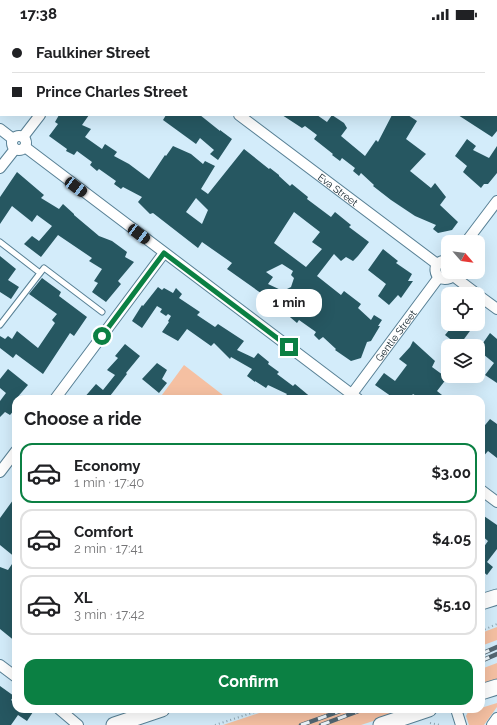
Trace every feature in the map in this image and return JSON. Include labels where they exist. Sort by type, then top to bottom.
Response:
[{"type":"street","points":[[0,168],[39,116]]},
{"type":"street","name":"Eva Street","points":[[240,116],[437,264]]},
{"type":"street","points":[[0,129],[354,395]]},
{"type":"street","points":[[471,235],[497,201]]},
{"type":"street","points":[[58,395],[164,253]]},
{"type":"street","points":[[439,277],[435,271],[437,264],[441,262]]},
{"type":"street","name":"Gentle Street","points":[[356,395],[439,277]]},
{"type":"street","points":[[459,279],[469,287]]},
{"type":"street","points":[[485,300],[497,309]]},
{"type":"street","points":[[0,472],[12,456]]},
{"type":"street","points":[[485,493],[497,502]]},
{"type":"street","points":[[485,601],[497,597]]},
{"type":"street","points":[[0,665],[12,674]]},
{"type":"street","points":[[485,691],[497,687]]},
{"type":"street","points":[[64,713],[78,725]]},
{"type":"street","points":[[114,725],[150,713]]},
{"type":"street","points":[[457,713],[461,725]]},
{"type":"street","points":[[380,725],[430,716]]},
{"type":"street","points":[[492,725],[497,718]]},
{"type":"lane","points":[[0,242],[40,273]]},
{"type":"lane","points":[[0,325],[44,268],[102,312]]},
{"type":"path","points":[[485,629],[497,624]]},
{"type":"path","points":[[215,725],[252,713]]},
{"type":"path","points":[[430,716],[440,725]]},
{"type":"shaded area","points":[[184,365],[223,395],[162,395]]},
{"type":"shaded area","points":[[497,627],[497,640],[485,644],[485,632]]},
{"type":"shaded area","points":[[497,663],[497,681],[485,685],[485,668]]},
{"type":"shaded area","points":[[497,703],[497,707],[484,725],[469,725],[466,716],[468,713],[485,713],[485,707]]},
{"type":"shaded area","points":[[259,713],[398,713],[361,725],[223,725]]},
{"type":"building","points":[[58,116],[88,116],[82,125],[91,129],[85,137],[102,149],[105,144],[117,152],[114,156],[129,164],[149,179],[173,146],[191,154],[203,164],[205,161],[215,166],[201,189],[208,194],[244,149],[279,175],[290,186],[292,184],[308,197],[307,199],[331,217],[335,212],[351,225],[349,227],[369,242],[353,261],[346,257],[341,261],[334,254],[317,276],[341,295],[344,291],[361,304],[358,308],[371,320],[374,315],[382,320],[371,341],[367,342],[361,358],[351,361],[335,350],[336,349],[323,337],[319,340],[314,335],[316,332],[299,320],[297,323],[265,296],[227,269],[232,263],[202,242],[198,248],[153,213],[150,214],[138,202],[142,197],[123,187],[121,189],[114,184],[116,181],[99,169],[97,171],[90,165],[92,162],[77,151],[74,155],[66,151],[67,149],[49,136],[58,124],[55,122]],"holes":[[[196,198],[208,210],[202,224],[186,212]],[[294,212],[320,232],[312,242],[322,249],[306,267],[274,243]],[[282,264],[293,271],[291,275],[294,278],[291,287],[283,291],[268,284],[273,277],[266,272]]]},
{"type":"building","points":[[165,116],[201,116],[232,139],[218,160],[210,154],[214,150],[200,138],[196,144],[163,120]]},
{"type":"building","points":[[284,116],[318,116],[327,122],[331,116],[334,116],[344,123],[347,128],[341,136],[365,156],[376,140],[378,142],[391,116],[410,116],[417,121],[406,139],[426,154],[410,171],[431,188],[435,183],[446,197],[440,205],[458,222],[452,230],[438,233],[433,229],[436,225],[415,216],[391,200],[373,186],[374,185],[361,173],[359,176],[353,171],[355,168],[342,158],[340,161],[332,155],[333,154],[314,139],[317,135],[305,126],[302,128]]},
{"type":"building","points":[[460,116],[497,116],[497,131],[492,137]]},
{"type":"building","points":[[467,139],[476,146],[473,150],[489,158],[497,146],[497,173],[488,184],[484,184],[481,188],[463,172],[467,166],[455,156]]},
{"type":"building","points":[[17,172],[44,195],[41,198],[59,209],[63,204],[99,236],[112,241],[127,252],[125,257],[134,262],[118,281],[121,284],[106,302],[92,292],[98,283],[94,281],[102,269],[89,261],[92,258],[58,235],[41,257],[24,244],[32,236],[39,241],[52,226],[37,215],[32,222],[12,206],[0,224],[0,197]]},
{"type":"building","points":[[383,249],[398,261],[396,263],[412,274],[408,281],[413,281],[401,298],[398,295],[389,305],[378,296],[386,284],[368,270]]},
{"type":"building","points":[[0,256],[16,269],[8,280],[19,287],[11,299],[0,292]]},
{"type":"building","points":[[42,278],[61,292],[59,296],[87,317],[74,336],[70,333],[43,374],[16,354],[13,358],[0,348],[0,336],[5,339],[8,336],[12,339],[17,331],[38,348],[55,323],[52,320],[57,314],[29,294]]},
{"type":"building","points":[[158,287],[162,290],[164,288],[173,293],[176,288],[182,294],[179,298],[200,312],[197,315],[215,327],[218,324],[244,341],[237,350],[254,358],[258,353],[269,362],[268,364],[279,372],[277,374],[293,386],[295,384],[308,395],[286,395],[287,394],[268,385],[266,388],[247,376],[252,369],[231,357],[230,359],[214,343],[211,346],[187,329],[178,341],[162,332],[171,316],[168,314],[166,316],[160,312],[162,309],[157,306],[142,328],[132,321],[142,305],[143,306]]},
{"type":"building","points":[[448,331],[470,331],[464,339],[450,339],[445,335]]},
{"type":"building","points":[[490,333],[497,339],[497,383],[485,375],[494,363],[485,356],[485,340]]},
{"type":"building","points":[[413,341],[435,361],[432,367],[441,374],[441,383],[443,383],[437,391],[442,395],[389,395],[375,385],[384,373],[395,381],[407,365],[399,359],[410,347]]},
{"type":"building","points":[[125,344],[140,356],[111,395],[86,395],[96,384],[103,390],[115,375],[107,370],[118,358],[115,356]]},
{"type":"building","points":[[157,363],[167,370],[162,379],[167,383],[159,393],[142,379]]},
{"type":"building","points":[[8,369],[28,385],[19,395],[12,395],[12,413],[10,415],[5,412],[0,417],[0,401],[6,393],[0,388],[0,379]]},
{"type":"building","points":[[490,419],[497,424],[497,458],[488,451],[485,454],[485,425]]},
{"type":"building","points":[[12,502],[12,555],[0,545],[0,518]]},
{"type":"building","points":[[485,517],[497,525],[497,549],[487,562],[493,567],[487,575],[485,573],[485,545],[488,541],[485,538]]},
{"type":"building","points":[[12,564],[12,639],[0,629],[0,567],[8,570]]},
{"type":"building","points":[[0,686],[12,695],[12,713],[32,713],[27,721],[18,715],[11,725],[0,725]]},
{"type":"railway","points":[[485,652],[497,647]]},
{"type":"railway","points":[[485,659],[497,654]]},
{"type":"railway","points":[[301,725],[335,713]]},
{"type":"railway","points":[[321,725],[353,713]]},
{"type":"route","points":[[102,336],[164,253],[289,347]]}]
